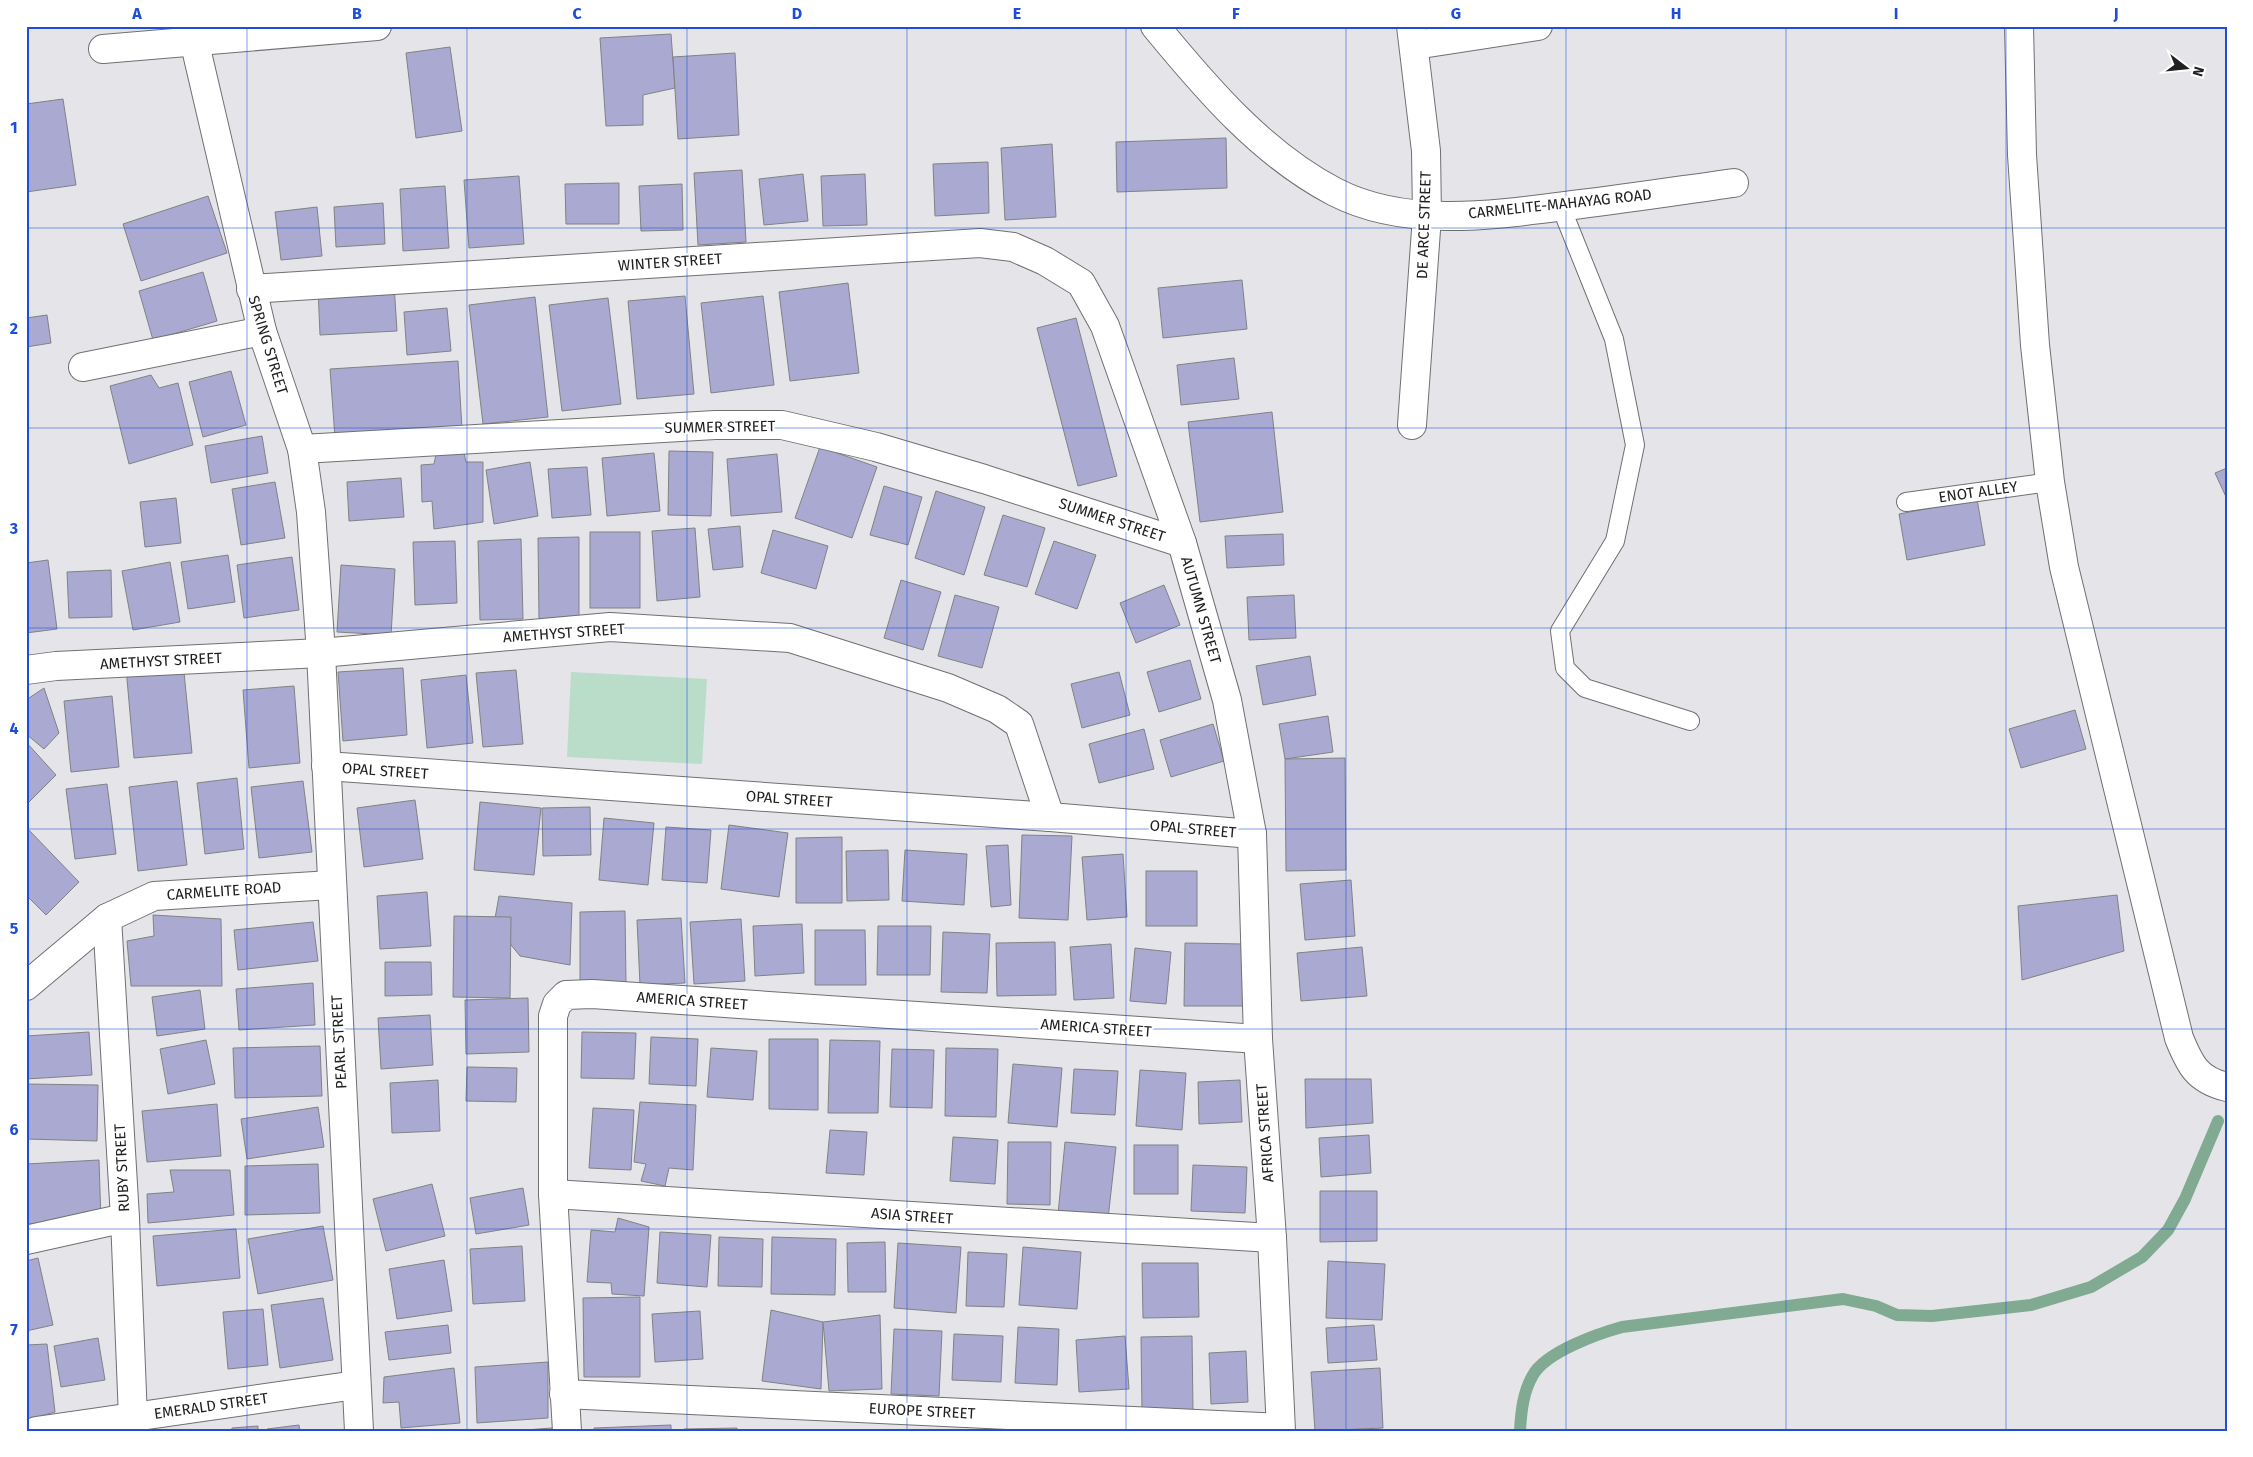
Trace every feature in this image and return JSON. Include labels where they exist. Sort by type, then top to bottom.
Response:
[{"type":"street","points":[[103,49],[377,26]]},
{"type":"street","name":"CARMELITE-MAHAYAG ROAD","points":[[1154,26],[1223,105],[1271,149],[1304,173],[1335,192],[1365,204],[1394,212],[1426,216],[1520,212],[1734,183]]},
{"type":"street","points":[[1413,36],[1538,26]]},
{"type":"street","points":[[2019,26],[2023,174],[2035,345],[2050,482],[2064,567],[2179,1038],[2188,1060],[2203,1078],[2227,1087]]},
{"type":"street","name":"DE ARCE STREET","points":[[1412,424],[1426,216],[1426,151],[1413,36]]},
{"type":"street","name":"SPRING STREET","points":[[194,40],[262,332],[302,449],[316,555],[321,653]]},
{"type":"street","name":"WINTER STREET","points":[[251,289],[980,243],[1013,247],[1045,261],[1081,283]]},
{"type":"street","name":"AUTUMN STREET","points":[[1081,283],[1105,326],[1182,542],[1227,700],[1252,834]]},
{"type":"street","points":[[83,367],[262,332]]},
{"type":"street","name":"SUMMER STREET","points":[[302,449],[715,425],[782,425],[876,447],[939,465],[1182,542]]},
{"type":"street","name":"AMETHYST STREET","points":[[26,670],[56,666],[321,653],[610,627],[790,638],[948,688],[997,709],[1019,724],[1050,817]]},
{"type":"street","name":"PEARL STREET","points":[[321,653],[359,1431]]},
{"type":"street","name":"OPAL STREET","points":[[326,766],[1050,817],[1252,834]]},
{"type":"street","name":"AFRICA STREET","points":[[1252,834],[1258,1039],[1272,1238],[1280,1429]]},
{"type":"street","name":"CARMELITE ROAD","points":[[26,986],[107,918],[154,896],[331,885]]},
{"type":"street","name":"RUBY STREET","points":[[107,918],[125,1218],[134,1418]]},
{"type":"street","name":"AMERICA STREET","points":[[567,1431],[553,1194],[553,1016],[557,1004],[566,995],[592,994],[1258,1039]]},
{"type":"street","name":"ASIA STREET","points":[[553,1194],[1272,1238]]},
{"type":"street","points":[[26,1240],[125,1218]]},
{"type":"street","name":"EMERALD STREET","points":[[36,1431],[356,1384]]},
{"type":"street","name":"EUROPE STREET","points":[[564,1394],[1280,1429]]},
{"type":"lane","points":[[1561,207],[1614,339],[1635,445],[1615,541],[1560,632],[1565,668],[1585,688],[1690,721]]},
{"type":"lane","name":"ENOT ALLEY","points":[[1906,502],[2050,482]]},
{"type":"green space","points":[[571,672],[707,679],[702,764],[567,757]]},
{"type":"building","points":[[671,34],[675,88],[643,95],[643,125],[606,126],[600,38]]},
{"type":"building","points":[[450,47],[462,131],[416,138],[406,53]]},
{"type":"building","points":[[735,53],[739,135],[678,139],[673,57]]},
{"type":"building","points":[[63,99],[76,185],[26,192],[26,104]]},
{"type":"building","points":[[1226,138],[1227,188],[1117,192],[1116,142]]},
{"type":"building","points":[[1052,144],[1056,217],[1005,220],[1001,148]]},
{"type":"building","points":[[988,162],[989,213],[935,216],[933,164]]},
{"type":"building","points":[[742,170],[746,242],[698,245],[694,173]]},
{"type":"building","points":[[803,174],[808,221],[764,225],[759,179]]},
{"type":"building","points":[[865,174],[867,225],[823,226],[821,176]]},
{"type":"building","points":[[519,176],[524,244],[469,248],[464,180]]},
{"type":"building","points":[[619,183],[619,224],[566,224],[565,184]]},
{"type":"building","points":[[682,184],[683,230],[641,231],[639,186]]},
{"type":"building","points":[[445,186],[449,248],[403,251],[400,189]]},
{"type":"building","points":[[208,196],[227,253],[141,281],[123,224]]},
{"type":"building","points":[[383,203],[385,244],[336,247],[334,207]]},
{"type":"building","points":[[317,207],[322,256],[281,260],[275,212]]},
{"type":"building","points":[[203,272],[217,321],[153,340],[139,291]]},
{"type":"building","points":[[1242,280],[1247,329],[1163,338],[1158,288]]},
{"type":"building","points":[[848,283],[859,373],[790,381],[779,292]]},
{"type":"building","points":[[394,284],[397,331],[320,335],[318,288]]},
{"type":"building","points":[[685,296],[694,394],[637,399],[628,301]]},
{"type":"building","points":[[763,296],[774,385],[711,393],[701,303]]},
{"type":"building","points":[[535,297],[548,417],[483,424],[469,305]]},
{"type":"building","points":[[608,298],[621,404],[562,411],[549,305]]},
{"type":"building","points":[[447,308],[451,351],[407,355],[404,312]]},
{"type":"building","points":[[47,315],[51,343],[26,347],[26,318]]},
{"type":"building","points":[[1076,318],[1117,476],[1078,486],[1037,328]]},
{"type":"building","points":[[1234,358],[1239,399],[1181,405],[1177,365]]},
{"type":"building","points":[[458,361],[462,429],[335,438],[330,369]]},
{"type":"building","points":[[231,371],[246,425],[203,437],[189,382]]},
{"type":"building","points":[[151,375],[159,388],[178,383],[193,445],[129,464],[110,386]]},
{"type":"building","points":[[1272,412],[1283,512],[1200,522],[1188,422]]},
{"type":"building","points":[[262,436],[268,473],[211,483],[205,446]]},
{"type":"building","points":[[820,447],[877,467],[852,538],[795,518]]},
{"type":"building","points":[[669,451],[713,452],[711,516],[668,515]]},
{"type":"building","points":[[464,453],[466,462],[483,462],[483,522],[434,529],[432,501],[422,502],[421,465],[434,464],[436,454]]},
{"type":"building","points":[[654,453],[660,511],[607,516],[602,458]]},
{"type":"building","points":[[777,454],[782,512],[731,516],[727,459]]},
{"type":"building","points":[[530,462],[538,516],[494,524],[486,470]]},
{"type":"building","points":[[587,467],[591,515],[552,518],[548,469]]},
{"type":"building","points":[[2227,468],[2227,499],[2215,473]]},
{"type":"building","points":[[401,478],[404,517],[349,521],[347,482]]},
{"type":"building","points":[[275,482],[285,538],[241,545],[232,489]]},
{"type":"building","points":[[884,486],[922,497],[908,545],[870,535]]},
{"type":"building","points":[[936,491],[985,507],[964,575],[915,558]]},
{"type":"building","points":[[176,498],[181,543],[145,547],[140,502]]},
{"type":"building","points":[[1977,499],[1985,545],[1907,560],[1899,514]]},
{"type":"building","points":[[1003,515],[1045,528],[1027,587],[984,575]]},
{"type":"building","points":[[740,526],[743,567],[713,570],[708,529]]},
{"type":"building","points":[[695,528],[700,597],[657,601],[652,531]]},
{"type":"building","points":[[773,530],[828,546],[816,589],[761,573]]},
{"type":"building","points":[[590,532],[640,532],[640,608],[590,608]]},
{"type":"building","points":[[1283,534],[1284,565],[1227,568],[1225,536]]},
{"type":"building","points":[[579,537],[579,619],[539,619],[538,538]]},
{"type":"building","points":[[521,539],[523,619],[480,620],[478,541]]},
{"type":"building","points":[[455,541],[457,603],[415,605],[413,542]]},
{"type":"building","points":[[1054,541],[1096,555],[1077,609],[1035,594]]},
{"type":"building","points":[[228,555],[235,602],[188,609],[181,562]]},
{"type":"building","points":[[292,557],[299,610],[244,618],[237,565]]},
{"type":"building","points":[[48,560],[57,629],[26,633],[26,563]]},
{"type":"building","points":[[170,562],[180,622],[133,630],[122,571]]},
{"type":"building","points":[[341,565],[395,569],[391,635],[337,632]]},
{"type":"building","points":[[111,570],[112,617],[69,618],[67,572]]},
{"type":"building","points":[[901,580],[941,592],[923,650],[884,638]]},
{"type":"building","points":[[1164,585],[1180,625],[1136,643],[1120,603]]},
{"type":"building","points":[[955,595],[999,607],[982,668],[938,656]]},
{"type":"building","points":[[1294,595],[1296,638],[1249,640],[1247,597]]},
{"type":"building","points":[[1310,656],[1316,695],[1263,705],[1256,666]]},
{"type":"building","points":[[1190,660],[1201,699],[1159,712],[1147,672]]},
{"type":"building","points":[[183,662],[192,753],[134,758],[126,668]]},
{"type":"building","points":[[403,668],[407,735],[343,741],[338,672]]},
{"type":"building","points":[[516,670],[523,744],[483,747],[476,673]]},
{"type":"building","points":[[1119,672],[1130,715],[1082,728],[1071,684]]},
{"type":"building","points":[[466,675],[473,743],[427,748],[421,680]]},
{"type":"building","points":[[294,686],[300,763],[249,768],[243,690]]},
{"type":"building","points":[[44,688],[59,733],[44,749],[26,734],[26,700]]},
{"type":"building","points":[[112,696],[119,767],[71,772],[64,701]]},
{"type":"building","points":[[2075,710],[2086,749],[2021,768],[2009,729]]},
{"type":"building","points":[[1328,716],[1333,752],[1285,759],[1279,724]]},
{"type":"building","points":[[1213,724],[1224,761],[1171,777],[1160,740]]},
{"type":"building","points":[[1144,729],[1154,769],[1099,783],[1089,744]]},
{"type":"building","points":[[26,742],[56,775],[26,805]]},
{"type":"building","points":[[1345,758],[1346,870],[1286,871],[1285,759]]},
{"type":"building","points":[[237,778],[244,849],[205,854],[197,783]]},
{"type":"building","points":[[177,781],[187,865],[138,871],[129,787]]},
{"type":"building","points":[[303,781],[312,852],[259,858],[251,787]]},
{"type":"building","points":[[107,784],[116,854],[75,859],[66,789]]},
{"type":"building","points":[[415,800],[423,859],[364,867],[357,808]]},
{"type":"building","points":[[480,802],[541,808],[534,875],[474,870]]},
{"type":"building","points":[[590,807],[591,855],[543,856],[542,808]]},
{"type":"building","points":[[604,818],[654,823],[648,885],[599,880]]},
{"type":"building","points":[[729,825],[788,833],[779,897],[721,889]]},
{"type":"building","points":[[26,827],[79,882],[46,915],[26,895]]},
{"type":"building","points":[[666,827],[711,830],[707,883],[662,880]]},
{"type":"building","points":[[1022,835],[1072,836],[1068,920],[1019,918]]},
{"type":"building","points":[[842,837],[842,903],[796,903],[796,838]]},
{"type":"building","points":[[1008,845],[1011,905],[991,907],[986,846]]},
{"type":"building","points":[[888,850],[889,900],[847,901],[846,851]]},
{"type":"building","points":[[905,850],[967,854],[964,905],[902,901]]},
{"type":"building","points":[[1123,854],[1127,917],[1087,920],[1082,857]]},
{"type":"building","points":[[1146,871],[1197,871],[1197,926],[1146,926]]},
{"type":"building","points":[[1351,880],[1355,936],[1305,940],[1300,884]]},
{"type":"building","points":[[427,892],[431,946],[380,949],[377,896]]},
{"type":"building","points":[[2117,895],[2124,951],[2022,980],[2018,906]]},
{"type":"building","points":[[499,896],[572,903],[570,965],[520,956],[494,924]]},
{"type":"building","points":[[625,911],[626,983],[580,984],[580,912]]},
{"type":"building","points":[[153,915],[221,919],[222,986],[131,986],[127,941],[154,936]]},
{"type":"building","points":[[454,916],[511,917],[510,998],[453,997]]},
{"type":"building","points":[[681,918],[685,983],[640,985],[637,920]]},
{"type":"building","points":[[741,919],[745,981],[694,984],[690,922]]},
{"type":"building","points":[[313,922],[318,961],[238,970],[234,930]]},
{"type":"building","points":[[802,924],[804,973],[755,976],[753,926]]},
{"type":"building","points":[[878,926],[931,926],[930,975],[877,975]]},
{"type":"building","points":[[815,930],[865,930],[866,985],[815,985]]},
{"type":"building","points":[[943,932],[990,934],[987,993],[941,992]]},
{"type":"building","points":[[1055,942],[1056,995],[997,996],[996,943]]},
{"type":"building","points":[[1185,943],[1244,944],[1243,1006],[1184,1006]]},
{"type":"building","points":[[1111,944],[1114,998],[1074,1000],[1070,947]]},
{"type":"building","points":[[1362,947],[1367,996],[1301,1001],[1297,953]]},
{"type":"building","points":[[1135,948],[1171,952],[1166,1004],[1130,1001]]},
{"type":"building","points":[[385,962],[431,962],[432,995],[385,996]]},
{"type":"building","points":[[313,983],[315,1025],[239,1030],[236,989]]},
{"type":"building","points":[[200,990],[205,1029],[157,1036],[152,997]]},
{"type":"building","points":[[528,998],[529,1052],[466,1054],[465,1000]]},
{"type":"building","points":[[430,1015],[433,1065],[381,1069],[378,1018]]},
{"type":"building","points":[[89,1032],[92,1075],[26,1079],[26,1036]]},
{"type":"building","points":[[582,1032],[636,1033],[634,1079],[581,1078]]},
{"type":"building","points":[[651,1037],[698,1039],[696,1086],[649,1084]]},
{"type":"building","points":[[769,1039],[818,1039],[818,1110],[769,1109]]},
{"type":"building","points":[[206,1040],[215,1084],[168,1094],[160,1049]]},
{"type":"building","points":[[830,1040],[880,1041],[878,1113],[828,1113]]},
{"type":"building","points":[[320,1046],[322,1096],[235,1098],[233,1048]]},
{"type":"building","points":[[711,1048],[757,1051],[753,1100],[707,1097]]},
{"type":"building","points":[[946,1048],[998,1049],[996,1117],[945,1116]]},
{"type":"building","points":[[892,1049],[934,1050],[932,1108],[890,1107]]},
{"type":"building","points":[[1013,1064],[1062,1068],[1057,1127],[1008,1123]]},
{"type":"building","points":[[467,1067],[517,1068],[516,1102],[466,1101]]},
{"type":"building","points":[[1074,1069],[1118,1071],[1115,1115],[1071,1113]]},
{"type":"building","points":[[1140,1070],[1186,1073],[1182,1130],[1136,1126]]},
{"type":"building","points":[[1305,1079],[1371,1079],[1373,1123],[1306,1128]]},
{"type":"building","points":[[438,1080],[440,1131],[392,1133],[390,1083]]},
{"type":"building","points":[[1240,1080],[1242,1122],[1199,1124],[1198,1082]]},
{"type":"building","points":[[26,1084],[98,1085],[97,1141],[26,1139]]},
{"type":"building","points":[[640,1102],[696,1105],[693,1170],[669,1168],[665,1186],[641,1181],[646,1164],[634,1162]]},
{"type":"building","points":[[217,1104],[221,1156],[147,1162],[142,1111]]},
{"type":"building","points":[[318,1107],[324,1147],[247,1159],[241,1119]]},
{"type":"building","points":[[593,1108],[634,1110],[631,1170],[589,1168]]},
{"type":"building","points":[[830,1130],[867,1132],[864,1175],[826,1173]]},
{"type":"building","points":[[1369,1135],[1371,1173],[1321,1177],[1319,1138]]},
{"type":"building","points":[[953,1137],[998,1140],[995,1184],[950,1181]]},
{"type":"building","points":[[1008,1142],[1051,1142],[1050,1205],[1007,1204]]},
{"type":"building","points":[[1065,1142],[1116,1147],[1108,1219],[1058,1214]]},
{"type":"building","points":[[1134,1145],[1178,1145],[1178,1194],[1134,1194]]},
{"type":"building","points":[[99,1160],[101,1221],[26,1224],[26,1164]]},
{"type":"building","points":[[318,1164],[320,1213],[245,1215],[245,1166]]},
{"type":"building","points":[[1193,1165],[1247,1167],[1245,1213],[1191,1211]]},
{"type":"building","points":[[170,1170],[230,1170],[234,1215],[148,1223],[147,1194],[174,1192]]},
{"type":"building","points":[[432,1184],[445,1236],[386,1251],[373,1199]]},
{"type":"building","points":[[523,1188],[529,1225],[476,1234],[470,1198]]},
{"type":"building","points":[[1320,1191],[1377,1191],[1377,1241],[1320,1242]]},
{"type":"building","points":[[618,1218],[649,1227],[644,1296],[612,1294],[611,1283],[587,1282],[591,1230],[615,1232]]},
{"type":"building","points":[[323,1226],[333,1280],[258,1294],[248,1239]]},
{"type":"building","points":[[236,1229],[240,1278],[157,1286],[153,1236]]},
{"type":"building","points":[[660,1232],[711,1235],[707,1287],[657,1283]]},
{"type":"building","points":[[719,1237],[763,1239],[762,1287],[718,1286]]},
{"type":"building","points":[[772,1237],[836,1239],[835,1295],[771,1294]]},
{"type":"building","points":[[885,1242],[886,1292],[848,1292],[847,1243]]},
{"type":"building","points":[[898,1243],[961,1247],[956,1313],[894,1308]]},
{"type":"building","points":[[522,1246],[525,1301],[473,1304],[470,1249]]},
{"type":"building","points":[[1023,1247],[1081,1252],[1077,1309],[1019,1305]]},
{"type":"building","points":[[968,1252],[1007,1254],[1004,1307],[966,1306]]},
{"type":"building","points":[[38,1258],[53,1325],[26,1331],[26,1261]]},
{"type":"building","points":[[444,1260],[452,1311],[397,1319],[389,1269]]},
{"type":"building","points":[[1328,1261],[1385,1264],[1382,1320],[1326,1318]]},
{"type":"building","points":[[1142,1263],[1198,1263],[1199,1317],[1143,1318]]},
{"type":"building","points":[[640,1297],[640,1377],[584,1377],[583,1298]]},
{"type":"building","points":[[323,1298],[333,1360],[280,1368],[271,1305]]},
{"type":"building","points":[[263,1309],[268,1365],[228,1369],[223,1312]]},
{"type":"building","points":[[771,1310],[823,1322],[821,1389],[762,1381]]},
{"type":"building","points":[[700,1311],[703,1359],[655,1362],[652,1314]]},
{"type":"building","points":[[880,1315],[882,1389],[829,1391],[823,1322]]},
{"type":"building","points":[[448,1325],[451,1353],[389,1360],[385,1332]]},
{"type":"building","points":[[1374,1325],[1377,1360],[1328,1363],[1326,1328]]},
{"type":"building","points":[[1018,1327],[1059,1329],[1057,1385],[1015,1383]]},
{"type":"building","points":[[894,1329],[942,1331],[939,1396],[891,1394]]},
{"type":"building","points":[[954,1334],[1003,1336],[1001,1382],[952,1380]]},
{"type":"building","points":[[1125,1336],[1129,1389],[1079,1392],[1076,1340]]},
{"type":"building","points":[[1192,1336],[1193,1411],[1142,1412],[1141,1337]]},
{"type":"building","points":[[98,1338],[105,1380],[61,1387],[54,1346]]},
{"type":"building","points":[[47,1344],[55,1412],[26,1420],[26,1345]]},
{"type":"building","points":[[1246,1351],[1248,1402],[1211,1404],[1209,1353]]},
{"type":"building","points":[[548,1362],[548,1418],[477,1423],[475,1367]]},
{"type":"building","points":[[454,1368],[460,1423],[401,1428],[399,1402],[383,1403],[384,1377]]},
{"type":"building","points":[[1380,1368],[1383,1428],[1315,1431],[1311,1372]]},
{"type":"building","points":[[299,1425],[300,1431],[267,1431],[267,1429]]},
{"type":"building","points":[[671,1425],[671,1431],[594,1431],[594,1428]]},
{"type":"building","points":[[258,1426],[258,1431],[231,1431],[232,1428]]},
{"type":"building","points":[[552,1428],[553,1431],[512,1431]]},
{"type":"building","points":[[737,1428],[737,1431],[684,1431],[684,1429]]},
{"type":"waterway","points":[[1520,1431],[1525,1395],[1533,1375],[1540,1367],[1549,1359],[1573,1345],[1622,1327],[1843,1299],[1876,1306],[1897,1315],[1932,1316],[2031,1305],[2091,1287],[2142,1257],[2168,1230],[2185,1199],[2218,1121]]}]
